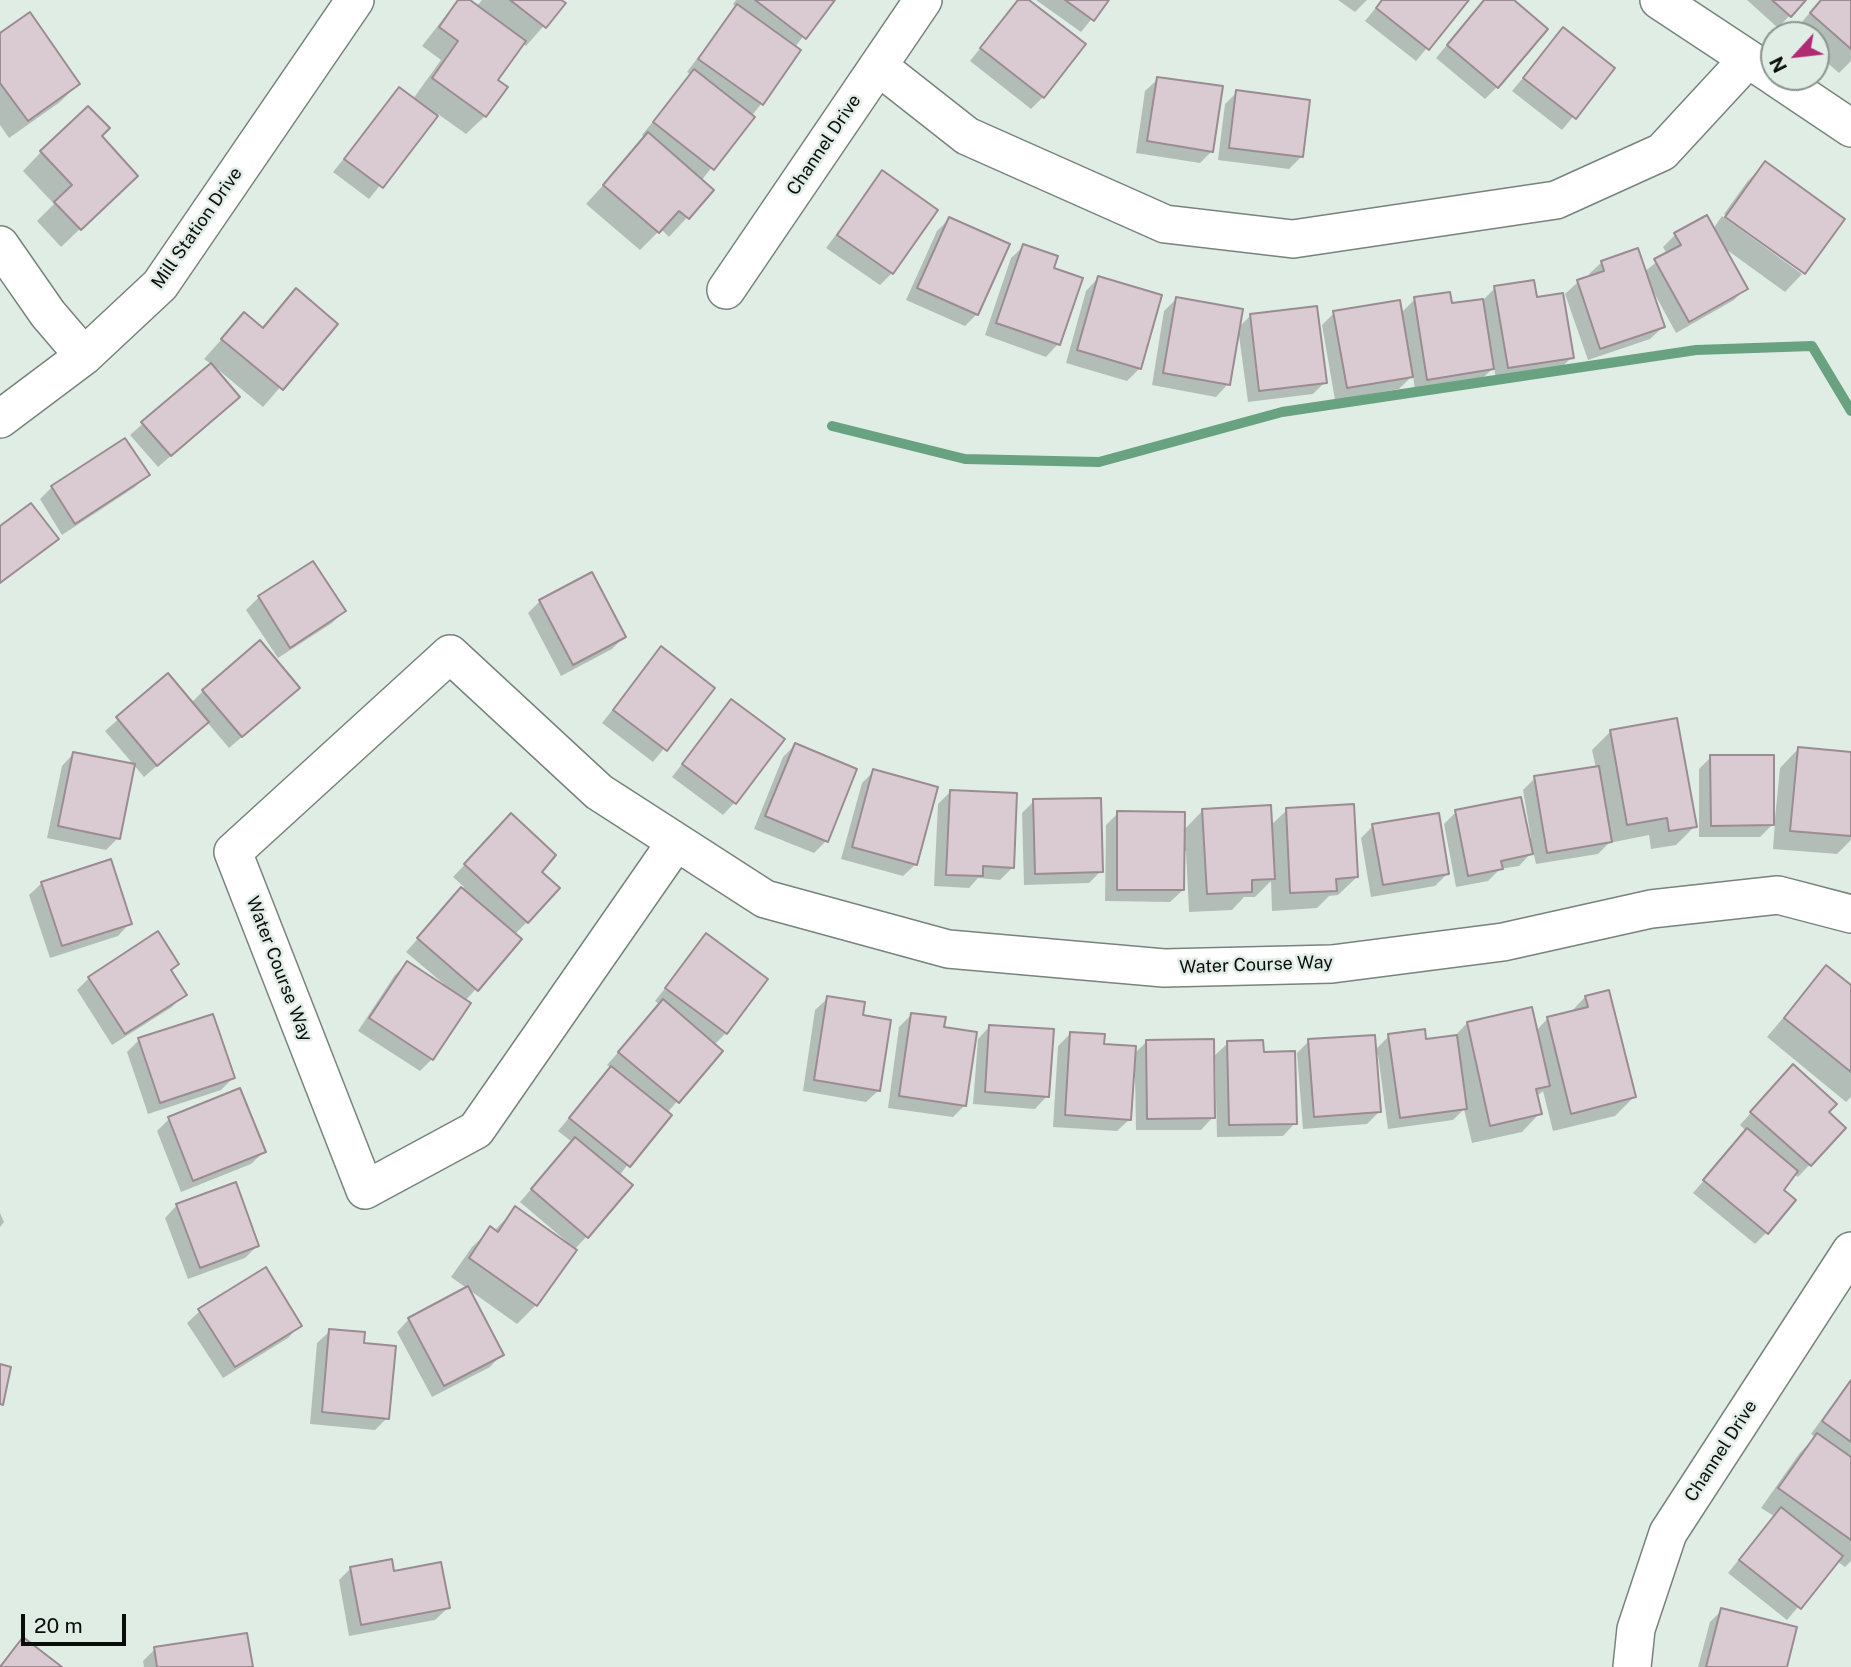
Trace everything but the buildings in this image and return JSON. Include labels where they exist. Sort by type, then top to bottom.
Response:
[{"type":"street","name":"Mill Station Drive","points":[[0,419],[84,356],[160,285],[355,0]]},
{"type":"street","name":"Channel Drive","points":[[726,290],[922,0]]},
{"type":"street","points":[[1659,0],[1760,68]]},
{"type":"street","points":[[878,66],[967,136],[1165,224],[1293,239],[1556,200],[1662,152],[1760,75]]},
{"type":"street","points":[[1795,91],[1851,128]]},
{"type":"street","points":[[0,245],[48,314],[84,356]]},
{"type":"street","name":"Water Course Way","points":[[676,842],[475,1130],[365,1190],[233,852],[450,654],[599,792],[676,842],[765,900],[948,949],[1164,968],[1332,964],[1503,942],[1651,909],[1778,895],[1851,914]]},
{"type":"street","name":"Channel Drive","points":[[1632,1667],[1636,1629],[1668,1533],[1851,1251]]},
{"type":"waterway","points":[[832,426],[965,459],[1099,462],[1282,412],[1696,350],[1812,346],[1851,411]]}]
